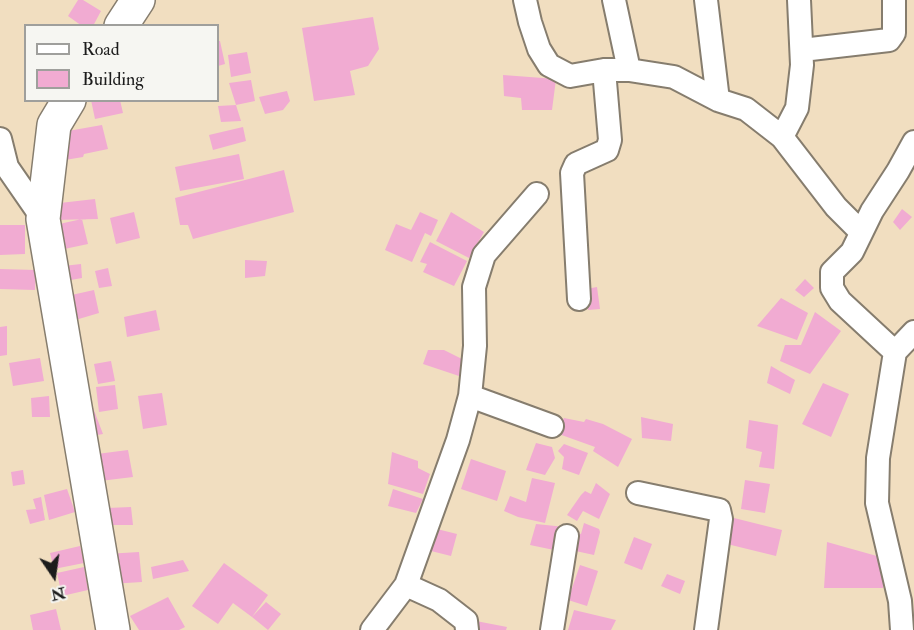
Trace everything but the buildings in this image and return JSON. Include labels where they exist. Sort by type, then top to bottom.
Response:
[{"type":"street","points":[[122,24],[138,0]]},
{"type":"street","points":[[525,0],[539,49],[549,64],[570,76],[604,70],[629,70],[674,77],[718,100],[746,109],[782,137],[836,207],[861,232]]},
{"type":"street","points":[[614,0],[629,70]]},
{"type":"street","points":[[706,0],[718,100]]},
{"type":"street","points":[[782,137],[797,108],[802,65],[800,0]]},
{"type":"street","points":[[802,50],[889,40],[894,33],[894,0]]},
{"type":"street","points":[[579,299],[572,172],[576,164],[607,150],[610,140],[604,70]]},
{"type":"street","points":[[68,102],[54,125],[43,219],[113,630]]},
{"type":"street","points":[[0,140],[6,167],[43,219]]},
{"type":"street","points":[[895,352],[840,301],[832,288],[832,272],[852,252],[872,211],[914,142]]},
{"type":"street","points":[[372,630],[406,585],[458,440],[470,396],[475,346],[474,287],[484,255],[537,194]]},
{"type":"street","points":[[902,630],[900,601],[877,503],[878,458],[895,352],[914,332]]},
{"type":"street","points":[[470,396],[552,426]]},
{"type":"street","points":[[638,493],[719,510],[721,519],[706,630]]},
{"type":"street","points":[[552,630],[567,536]]},
{"type":"street","points":[[406,585],[439,600],[466,621],[467,630]]}]
